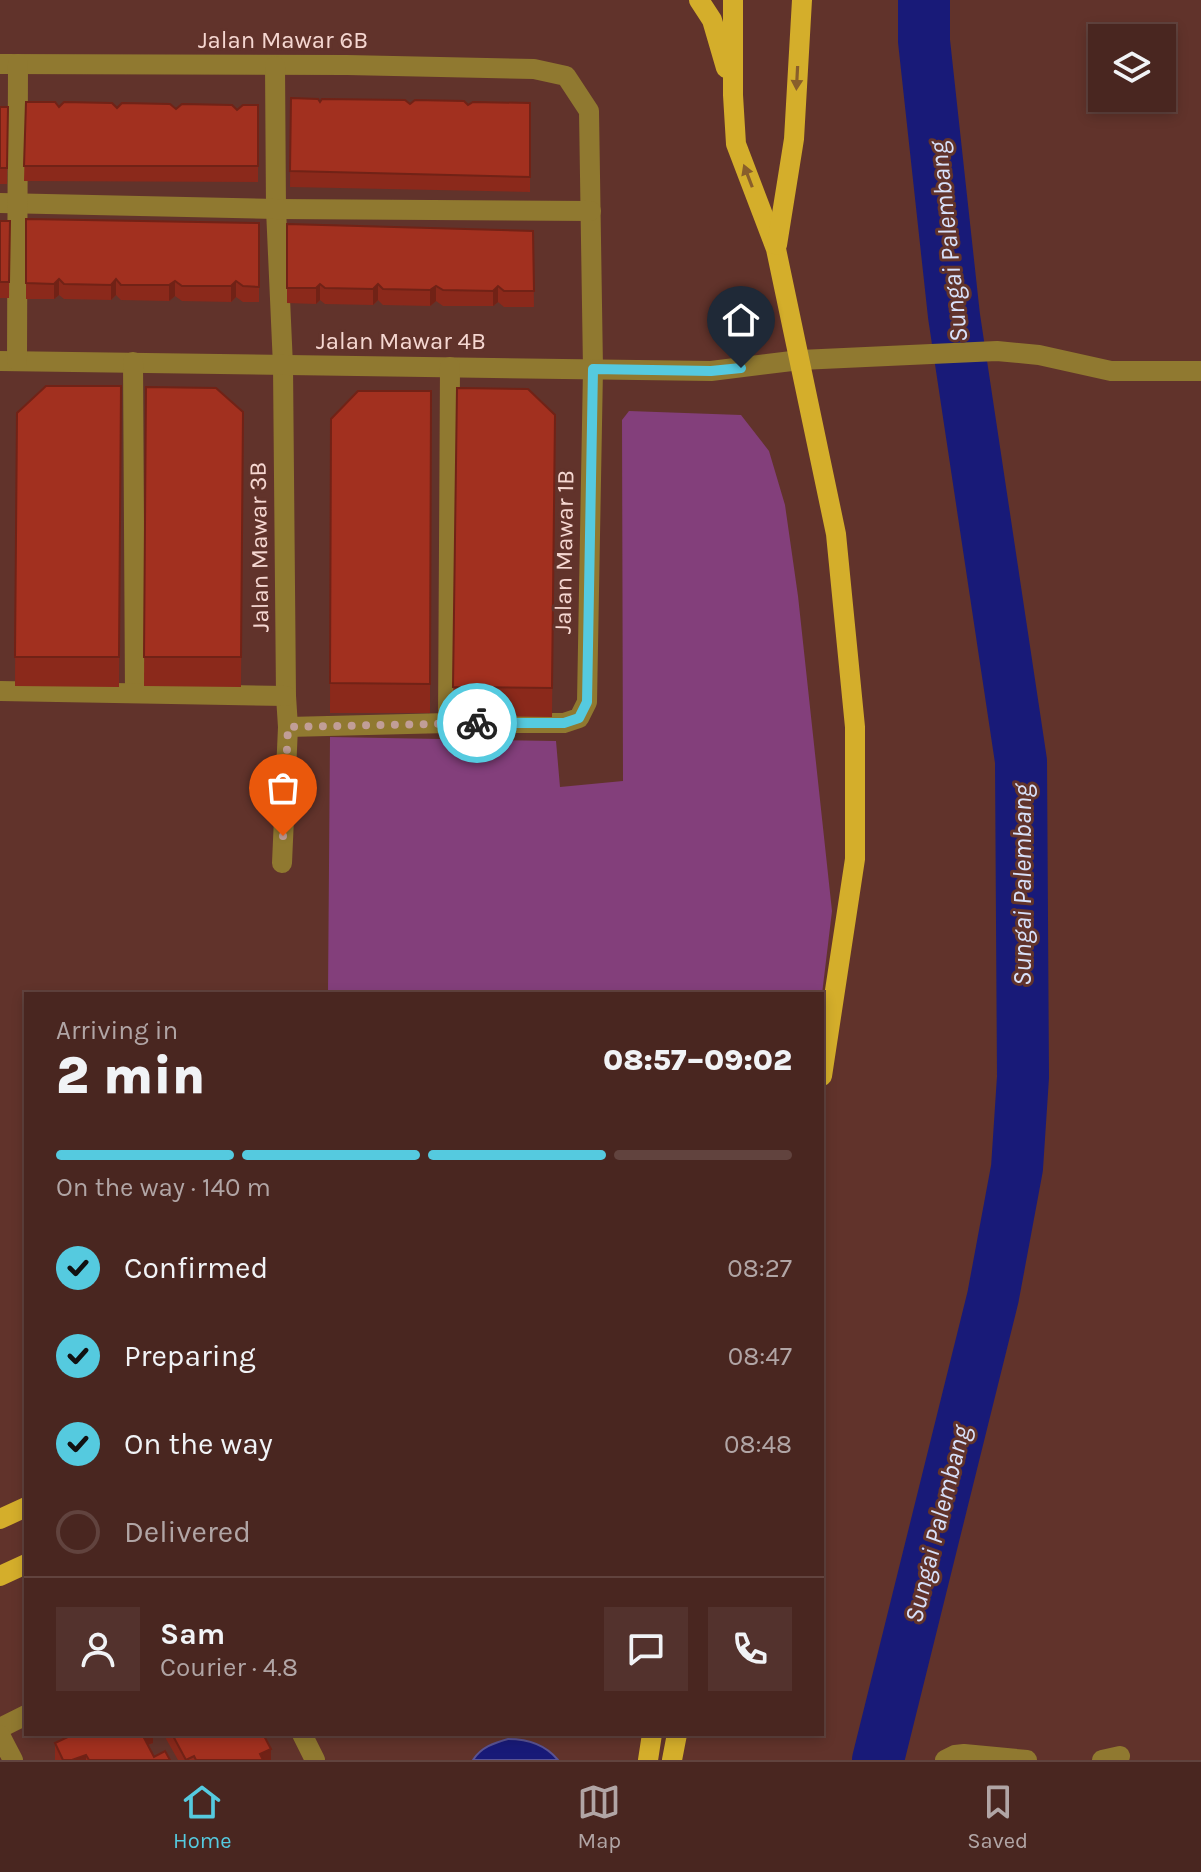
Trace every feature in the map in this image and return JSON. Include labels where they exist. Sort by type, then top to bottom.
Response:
[{"type":"main road","points":[[699,0],[712,20],[733,95]]},
{"type":"main road","points":[[733,0],[736,144],[776,249],[836,534],[855,727],[855,859],[824,1063]]},
{"type":"main road","points":[[776,249],[794,139],[802,0]]},
{"type":"main road","points":[[0,1519],[24,1508]]},
{"type":"main road","points":[[0,1576],[24,1565]]},
{"type":"main road","points":[[648,1760],[652,1736]]},
{"type":"main road","points":[[672,1760],[677,1736]]},
{"type":"street","name":"Jalan Mawar 6B","points":[[9,64],[534,69],[566,76]]},
{"type":"street","points":[[8,361],[9,64]]},
{"type":"street","name":"Jalan Mawar 3B","points":[[275,66],[288,727],[282,863]]},
{"type":"street","name":"Jalan Mawar 1B","points":[[448,723],[564,723],[579,718],[587,702],[593,369],[589,111],[566,76]]},
{"type":"street","points":[[9,203],[591,211]]},
{"type":"street","name":"Jalan Mawar 4B","points":[[8,361],[711,371],[800,360],[997,351],[1039,355],[1111,371],[1201,371]]},
{"type":"street","points":[[133,362],[135,693]]},
{"type":"street","points":[[288,727],[448,723],[450,367]]},
{"type":"street","points":[[0,691],[286,696]]},
{"type":"street","points":[[0,1728],[24,1716]]},
{"type":"street","points":[[0,1735],[13,1760]]},
{"type":"street","points":[[303,1736],[315,1760]]},
{"type":"street","points":[[945,1760],[964,1754],[1027,1760]]},
{"type":"shaded area","points":[[629,411],[741,415],[769,451],[785,505],[798,596],[832,911],[822,992],[328,992],[330,737],[556,741],[560,787],[623,781],[622,420]]},
{"type":"shaded area","points":[[508,1739],[536,1744],[558,1760],[473,1760],[484,1749]]},
{"type":"building","points":[[291,98],[318,99],[320,102],[322,99],[405,100],[410,104],[415,100],[464,101],[468,105],[473,102],[530,103],[530,177],[290,171]]},
{"type":"building","points":[[26,102],[55,102],[59,107],[64,102],[112,103],[117,108],[122,103],[170,104],[176,109],[182,104],[232,105],[237,110],[243,105],[258,105],[258,166],[24,166]]},
{"type":"building","points":[[0,107],[8,107],[7,168],[0,168]]},
{"type":"building","points":[[26,219],[259,223],[259,287],[243,286],[236,281],[231,286],[182,286],[175,281],[169,285],[121,285],[116,279],[111,285],[64,284],[59,279],[54,284],[26,283]]},
{"type":"building","points":[[0,221],[10,221],[9,282],[0,282]]},
{"type":"building","points":[[287,224],[533,231],[534,291],[504,291],[498,286],[493,291],[443,290],[436,286],[430,290],[383,289],[378,284],[373,289],[325,288],[320,284],[316,288],[287,288]]},
{"type":"building","points":[[46,386],[121,386],[119,657],[15,657],[17,413]]},
{"type":"building","points":[[146,387],[216,388],[243,412],[241,657],[144,657]]},
{"type":"building","points":[[457,388],[528,389],[555,415],[552,688],[453,687]]},
{"type":"building","points":[[358,391],[431,391],[430,684],[330,683],[331,419]]},
{"type":"building","points":[[70,1736],[143,1736],[154,1757],[165,1751],[170,1760],[89,1760],[86,1755],[63,1760],[55,1743]]},
{"type":"building","points":[[173,1736],[264,1736],[271,1749],[260,1754],[263,1760],[196,1760],[194,1756],[186,1760]]},
{"type":"waterway","name":"Sungai Palembang","points":[[878,1760],[993,1297],[1017,1168],[1023,1077],[1021,761],[954,316],[924,41],[924,0]]},
{"type":"way so far","points":[[283,836],[288,727],[477,723]]},
{"type":"route","points":[[477,723],[564,723],[579,718],[587,702],[593,369],[711,371],[741,368]]}]
